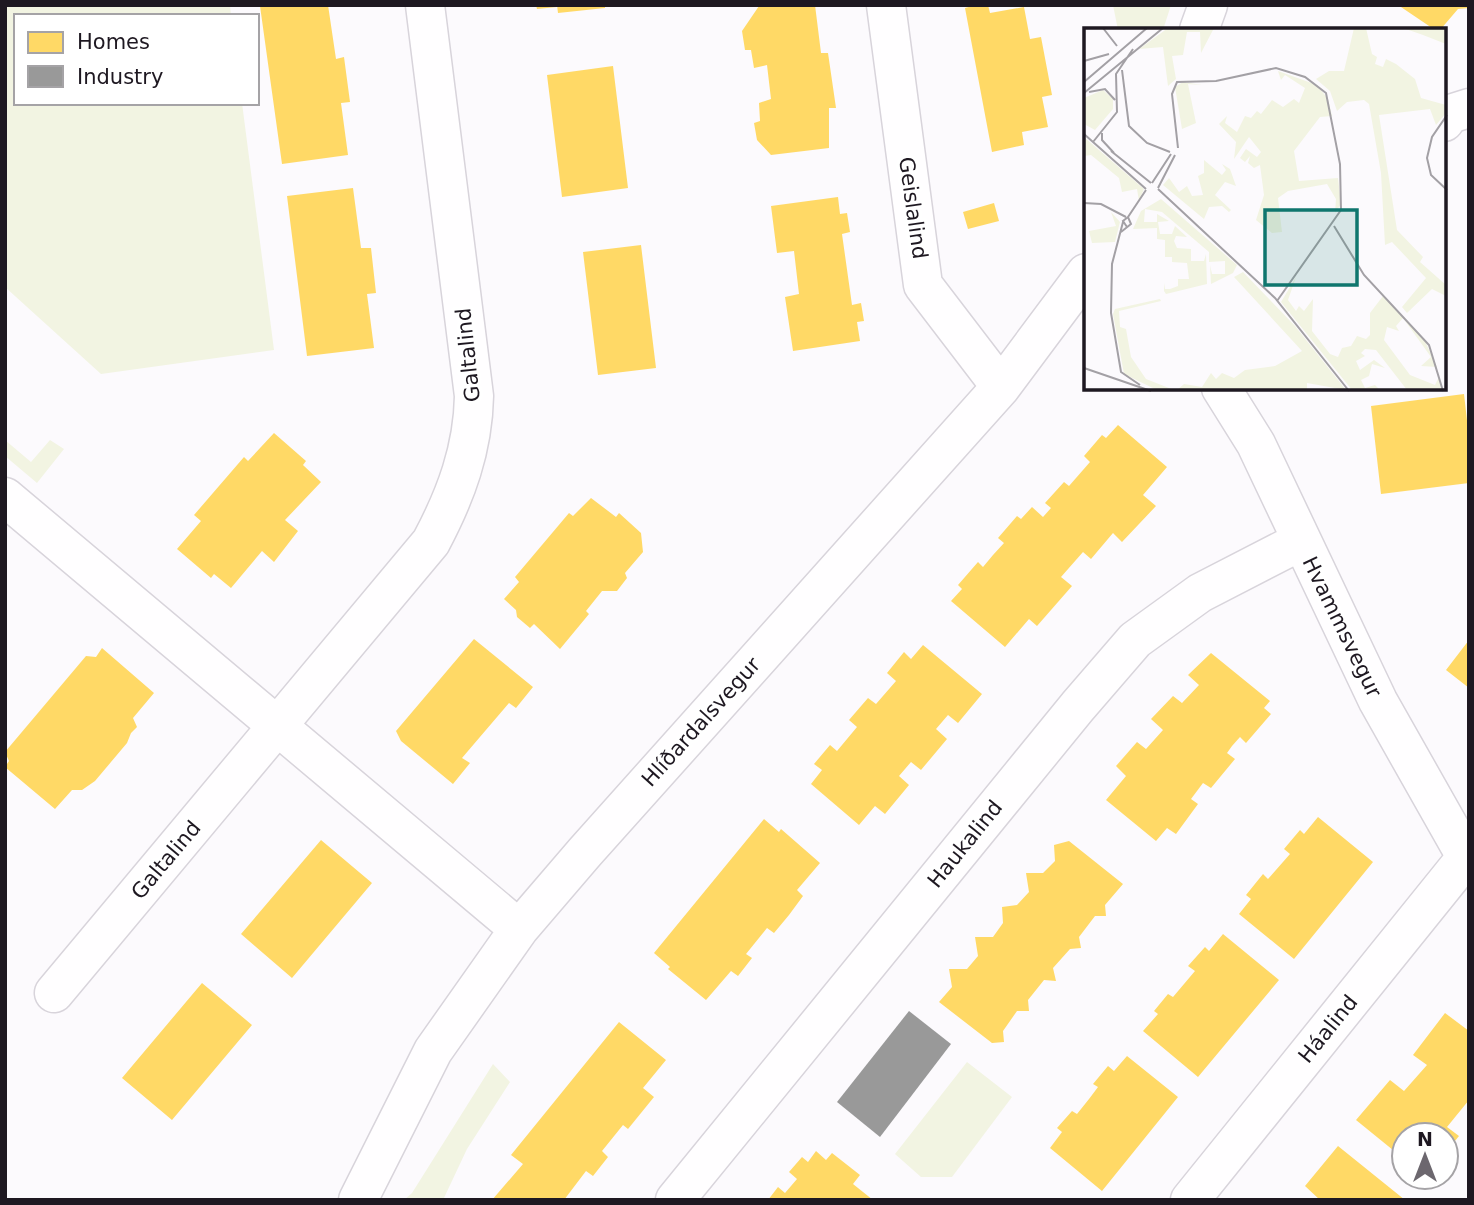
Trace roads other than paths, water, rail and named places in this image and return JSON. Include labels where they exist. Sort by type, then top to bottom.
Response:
[{"type":"street","name":"Galtalind","points":[[54,993],[431,542],[457,489],[467,456],[474,396],[425,5]]},
{"type":"street","name":"Geislalind","points":[[886,5],[923,285],[1001,387]]},
{"type":"street","points":[[1200,28],[1208,5]]},
{"type":"street","points":[[1446,119],[1450,114],[1469,108]]},
{"type":"street","name":"Hlíðardalsvegur","points":[[358,1200],[433,1051],[519,929],[1001,387],[1084,276]]},
{"type":"street","name":"Hvammsvegur","points":[[1222,390],[1256,443],[1378,701],[1468,858]]},
{"type":"street","points":[[5,497],[519,929]]},
{"type":"street","name":"Haukalind","points":[[675,1200],[1078,706],[1135,640],[1200,593],[1301,541]]},
{"type":"street","name":"Háalind","points":[[1190,1200],[1468,858]]}]
